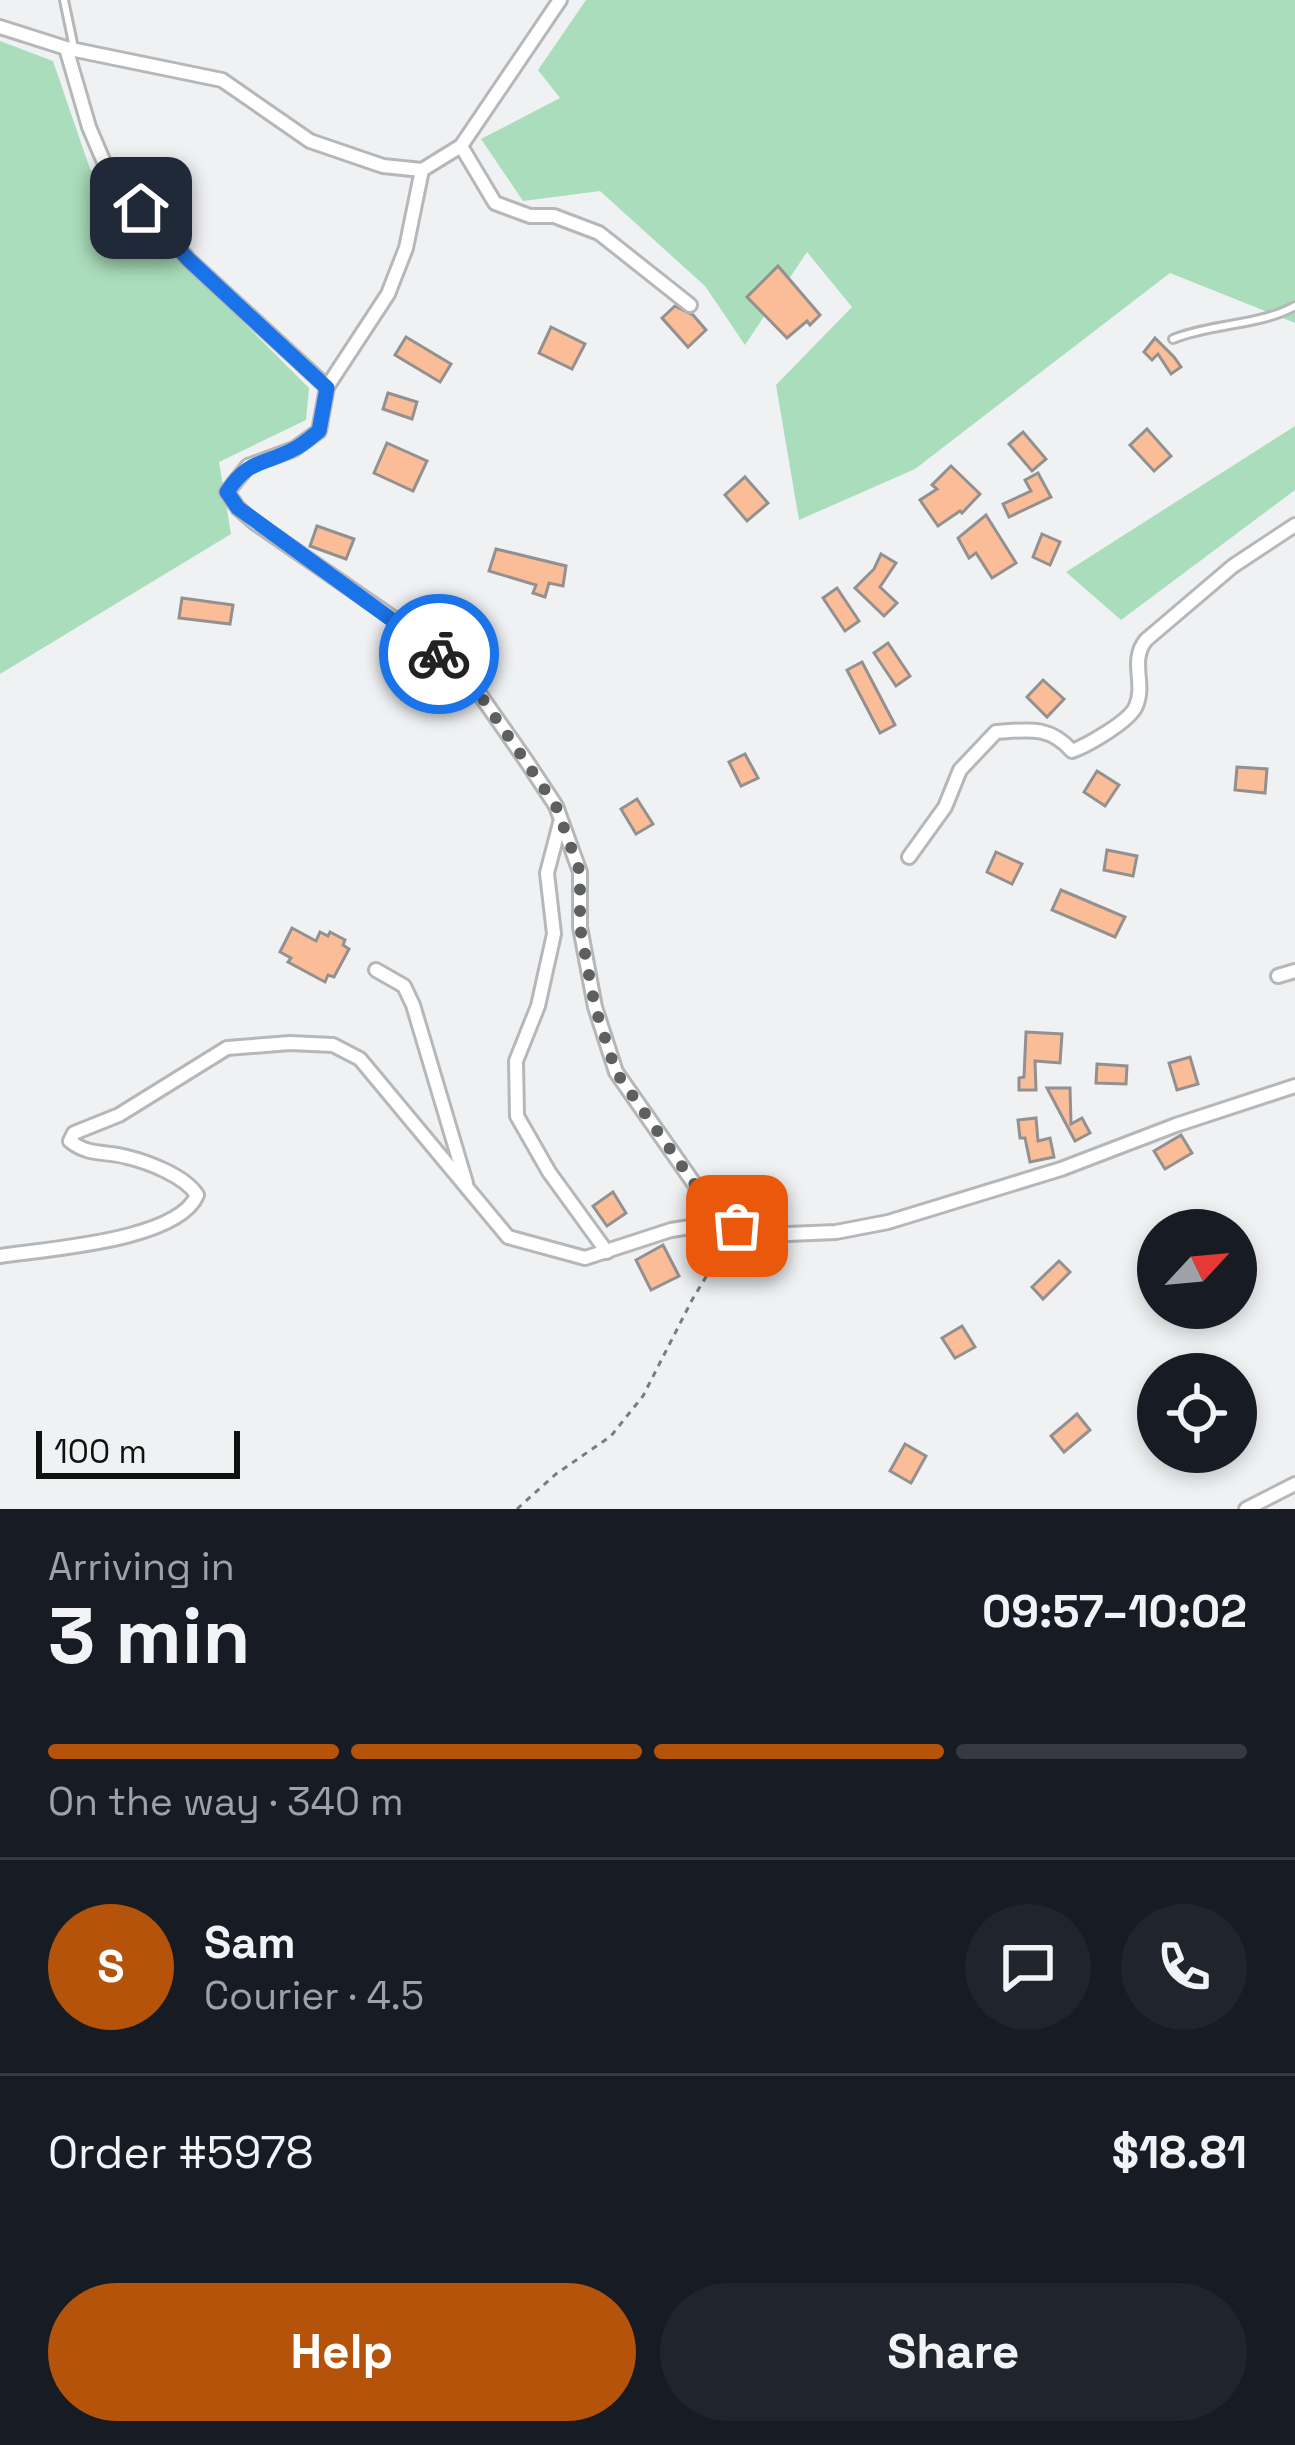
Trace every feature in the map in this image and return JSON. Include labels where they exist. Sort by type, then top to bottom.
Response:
[{"type":"street","points":[[0,27],[70,48],[222,80],[310,141],[383,166],[422,170],[461,146],[560,0]]},
{"type":"street","points":[[70,48],[89,127],[106,167],[189,260],[327,388]]},
{"type":"street","points":[[461,146],[495,203],[530,216],[566,219],[599,233],[690,305]]},
{"type":"street","points":[[422,170],[406,248],[388,294],[327,388],[319,431],[294,449],[248,466],[227,492],[254,522],[394,618],[467,676],[556,806],[580,872],[580,927],[595,1007],[616,1072],[721,1222]]},
{"type":"street","points":[[909,857],[945,807],[960,770],[996,732],[1031,730],[1059,736],[1072,751],[1126,719],[1137,705],[1138,650],[1146,640],[1233,566],[1295,525]]},
{"type":"street","points":[[560,823],[547,874],[554,934],[538,1006],[517,1061],[517,1116],[549,1172],[608,1252]]},
{"type":"street","points":[[376,970],[404,986],[413,1005],[470,1195]]},
{"type":"street","points":[[1278,976],[1295,971]]},
{"type":"street","points":[[0,1256],[125,1236],[166,1222],[190,1206],[196,1195],[182,1180],[126,1156],[97,1154],[70,1141],[74,1133],[119,1114],[227,1048],[290,1043],[333,1046],[360,1059],[508,1238],[576,1258],[671,1230],[721,1222],[788,1234],[836,1232],[888,1222],[1061,1169],[1295,1086]]},
{"type":"street","points":[[1246,1509],[1295,1484]]},
{"type":"lane","points":[[64,0],[70,48]]},
{"type":"lane","points":[[1173,339],[1295,306]]},
{"type":"path","points":[[517,1509],[610,1436],[643,1396],[737,1226]]},
{"type":"green space","points":[[586,0],[1295,0],[1295,323],[1170,273],[915,469],[799,520],[776,385],[852,307],[807,252],[745,345],[705,286],[600,191],[523,201],[481,139],[560,98],[538,70]]},
{"type":"green space","points":[[0,41],[53,61],[90,169],[309,388],[306,420],[219,462],[231,534],[0,674]]},
{"type":"green space","points":[[1295,426],[1295,490],[1121,620],[1066,572]]},
{"type":"building","points":[[778,266],[820,315],[787,338],[747,297]]},
{"type":"building","points":[[675,306],[693,315],[706,330],[688,347],[662,318]]},
{"type":"building","points":[[551,327],[585,344],[572,369],[539,353]]},
{"type":"building","points":[[406,337],[451,364],[440,382],[395,355]]},
{"type":"building","points":[[1155,338],[1181,367],[1171,374],[1158,354],[1152,360],[1144,352]]},
{"type":"building","points":[[388,393],[417,402],[412,419],[383,409]]},
{"type":"building","points":[[1147,429],[1171,456],[1154,471],[1130,445]]},
{"type":"building","points":[[1023,432],[1046,459],[1032,471],[1009,444]]},
{"type":"building","points":[[387,443],[427,461],[413,491],[374,473]]},
{"type":"building","points":[[951,466],[980,494],[962,513],[938,526],[920,500],[937,489],[932,485]]},
{"type":"building","points":[[1038,473],[1051,497],[1009,517],[1003,504],[1031,491],[1025,480]]},
{"type":"building","points":[[745,477],[768,503],[747,521],[725,495]]},
{"type":"building","points":[[986,515],[1016,563],[992,578],[976,553],[969,558],[958,538]]},
{"type":"building","points":[[317,526],[354,539],[346,559],[310,546]]},
{"type":"building","points":[[1042,534],[1060,542],[1050,565],[1033,557]]},
{"type":"building","points":[[496,549],[566,566],[563,586],[549,583],[545,597],[533,593],[536,585],[489,571]]},
{"type":"building","points":[[881,554],[896,563],[880,587],[897,603],[884,616],[855,588]]},
{"type":"building","points":[[837,588],[859,621],[845,631],[823,598]]},
{"type":"building","points":[[182,598],[233,605],[230,624],[179,618]]},
{"type":"building","points":[[888,643],[910,676],[896,686],[874,653]]},
{"type":"building","points":[[862,662],[895,725],[880,733],[847,670]]},
{"type":"building","points":[[1043,680],[1064,699],[1047,717],[1027,697]]},
{"type":"building","points":[[745,754],[758,778],[741,786],[729,762]]},
{"type":"building","points":[[1237,767],[1267,769],[1265,793],[1235,790]]},
{"type":"building","points":[[1097,771],[1119,785],[1105,806],[1084,792]]},
{"type":"building","points":[[637,799],[653,824],[636,834],[621,809]]},
{"type":"building","points":[[1107,850],[1137,856],[1133,876],[1104,870]]},
{"type":"building","points":[[996,852],[1022,864],[1012,884],[987,872]]},
{"type":"building","points":[[1061,890],[1125,917],[1115,937],[1052,910]]},
{"type":"building","points":[[292,928],[316,941],[320,932],[345,940],[343,945],[349,949],[334,977],[328,975],[325,982],[288,962],[291,958],[280,952]]},
{"type":"building","points":[[1026,1032],[1062,1034],[1060,1063],[1035,1061],[1036,1090],[1019,1090]]},
{"type":"building","points":[[1190,1057],[1198,1084],[1177,1090],[1169,1063]]},
{"type":"building","points":[[1097,1064],[1127,1066],[1126,1084],[1096,1083]]},
{"type":"building","points":[[1047,1088],[1070,1088],[1071,1124],[1082,1118],[1090,1133],[1075,1141]]},
{"type":"building","points":[[1036,1118],[1038,1141],[1050,1138],[1054,1157],[1030,1162],[1018,1120]]},
{"type":"building","points":[[1181,1135],[1192,1153],[1165,1169],[1154,1151]]},
{"type":"building","points":[[613,1192],[626,1213],[607,1226],[593,1206]]},
{"type":"building","points":[[663,1245],[679,1276],[651,1290],[636,1260]]},
{"type":"building","points":[[1059,1261],[1070,1272],[1043,1299],[1032,1287]]},
{"type":"building","points":[[962,1326],[975,1347],[955,1358],[942,1338]]},
{"type":"building","points":[[1077,1414],[1090,1430],[1064,1452],[1051,1436]]},
{"type":"building","points":[[905,1444],[926,1456],[911,1483],[890,1471]]},
{"type":"way so far","points":[[439,654],[467,676],[556,806],[580,872],[580,927],[595,1007],[616,1072],[721,1222],[737,1226]]},
{"type":"route","points":[[141,208],[189,260],[327,388],[319,431],[294,449],[248,466],[227,492],[238,508],[279,541],[439,654]]}]
